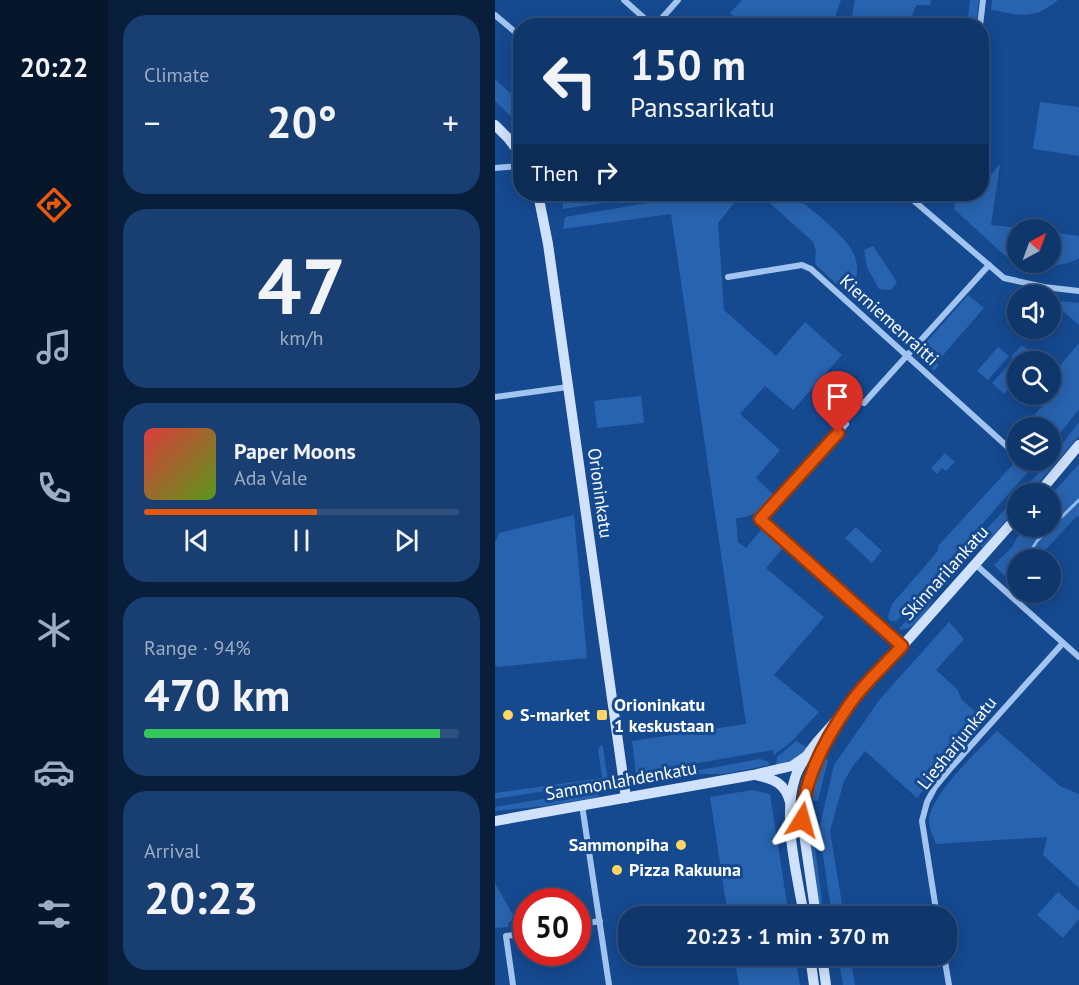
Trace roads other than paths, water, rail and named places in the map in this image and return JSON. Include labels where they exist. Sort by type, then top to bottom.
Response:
[{"type":"main road","points":[[495,124],[513,145]]},
{"type":"main road","name":"Orioninkatu","points":[[539,201],[548,244],[626,798]]},
{"type":"main road","points":[[1047,483],[1079,444]]},
{"type":"main road","name":"Skinnarilankatu","points":[[802,906],[789,821],[790,802],[797,776],[808,754],[816,742],[1007,529]]},
{"type":"main road","name":"Skinnarilankatu","points":[[815,906],[802,820],[803,802],[813,770],[850,704]]},
{"type":"main road","name":"Sammonlahdenkatu","points":[[495,820],[753,775],[800,762],[808,754]]},
{"type":"main road","points":[[784,768],[797,776],[803,802]]},
{"type":"main road","name":"Sammonlahdenkatu","points":[[753,775],[774,779],[797,776],[813,770]]},
{"type":"main road","points":[[774,779],[784,787],[790,802]]},
{"type":"main road","points":[[811,966],[814,985]]},
{"type":"main road","points":[[823,966],[826,985]]},
{"type":"street","points":[[624,0],[645,18]]},
{"type":"street","points":[[661,18],[678,0]]},
{"type":"street","points":[[980,18],[983,0]]},
{"type":"street","points":[[495,16],[513,31]]},
{"type":"street","points":[[495,168],[513,167]]},
{"type":"street","points":[[914,201],[1004,278],[1044,287],[1079,291]]},
{"type":"street","name":"Kierniemenraitti","points":[[728,277],[802,265],[811,269],[1007,446]]},
{"type":"street","points":[[864,403],[989,265]]},
{"type":"street","points":[[495,397],[568,387]]},
{"type":"street","points":[[846,424],[760,519],[902,646]]},
{"type":"street","points":[[975,564],[1079,657]]},
{"type":"street","name":"Liesharjunkatu","points":[[935,906],[922,821],[927,802],[949,770],[1063,643]]},
{"type":"street","points":[[582,805],[609,985]]},
{"type":"street","points":[[591,923],[600,921]]},
{"type":"street","points":[[513,935],[506,936],[513,985]]},
{"type":"street","points":[[946,966],[949,985]]},
{"type":"waterway","points":[[1032,549],[1037,541],[1079,500]]},
{"type":"place","name":"S-market","points":[[508,715]]},
{"type":"place","name":"Orioninkatu 1 keskustaan","points":[[602,715]]},
{"type":"place","name":"Sammonpiha","points":[[681,845]]},
{"type":"place","name":"Pizza Rakuuna","points":[[617,870]]}]
